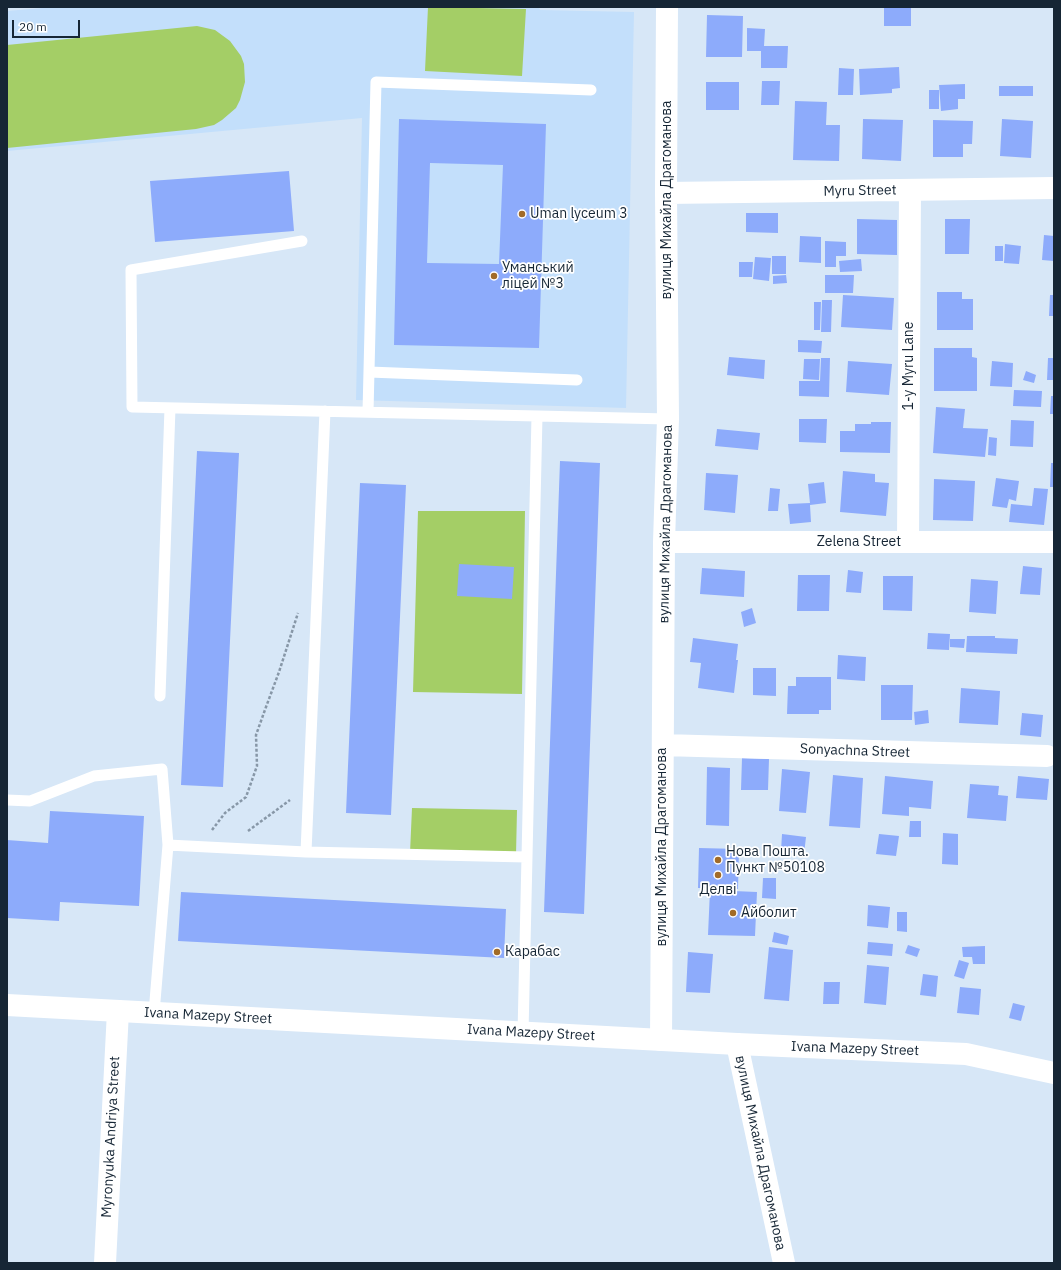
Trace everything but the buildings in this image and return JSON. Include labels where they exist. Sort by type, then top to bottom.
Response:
[{"type":"street","name":"вулиця Михайла Драгоманова","points":[[661,1040],[664,542],[668,419],[666,193],[667,7]]},
{"type":"street","name":"Myru Street","points":[[666,193],[1054,188]]},
{"type":"street","name":"1-y Myru Lane","points":[[908,542],[910,190]]},
{"type":"street","name":"Zelena Street","points":[[664,542],[1054,542]]},
{"type":"street","name":"Sonyachna Street","points":[[663,745],[1047,756]]},
{"type":"street","name":"Ivana Mazepy Street","points":[[7,1005],[737,1044],[966,1054],[1054,1073]]},
{"type":"street","name":"Myronyuka Andriya Street","points":[[105,1263],[118,1011]]},
{"type":"street","name":"вулиця Михайла Драгоманова","points":[[737,1044],[784,1263]]},
{"type":"lane","points":[[368,412],[376,82],[591,90]]},
{"type":"lane","points":[[302,241],[131,270],[132,407],[668,419]]},
{"type":"lane","points":[[369,372],[577,380]]},
{"type":"lane","points":[[160,696],[170,408]]},
{"type":"lane","points":[[306,852],[325,411]]},
{"type":"lane","points":[[523,1032],[537,416]]},
{"type":"lane","points":[[7,800],[30,801],[94,776],[162,769],[168,845],[154,1013]]},
{"type":"lane","points":[[168,845],[306,852],[526,858]]},
{"type":"path","points":[[189,846],[207,837],[225,813],[246,796],[257,766],[256,735],[280,672],[298,612]]},
{"type":"path","points":[[247,832],[292,798]]},
{"type":"shaded area","name":"Уманський ліцей №3","points":[[55,7],[539,7],[540,10],[634,12],[626,408],[356,400],[362,118],[7,151],[7,11]]},
{"type":"green space","points":[[428,7],[526,9],[522,76],[425,71]]},
{"type":"green space","points":[[197,26],[215,30],[230,41],[241,56],[244,64],[245,82],[240,100],[236,108],[222,120],[214,125],[196,129],[7,148],[7,45]]},
{"type":"green space","points":[[418,511],[525,511],[522,694],[413,692]]},
{"type":"green space","points":[[412,808],[517,810],[516,855],[410,853]]},
{"type":"place","name":"Uman lyceum 3","points":[[522,214]]},
{"type":"place","name":"Уманський ліцей №3","points":[[494,276]]},
{"type":"place","name":"Нова Пошта. Пункт №50108","points":[[718,860]]},
{"type":"place","name":"Делві","points":[[718,875]]},
{"type":"place","name":"Айболит","points":[[733,913]]},
{"type":"place","name":"Карабас","points":[[497,952]]}]
